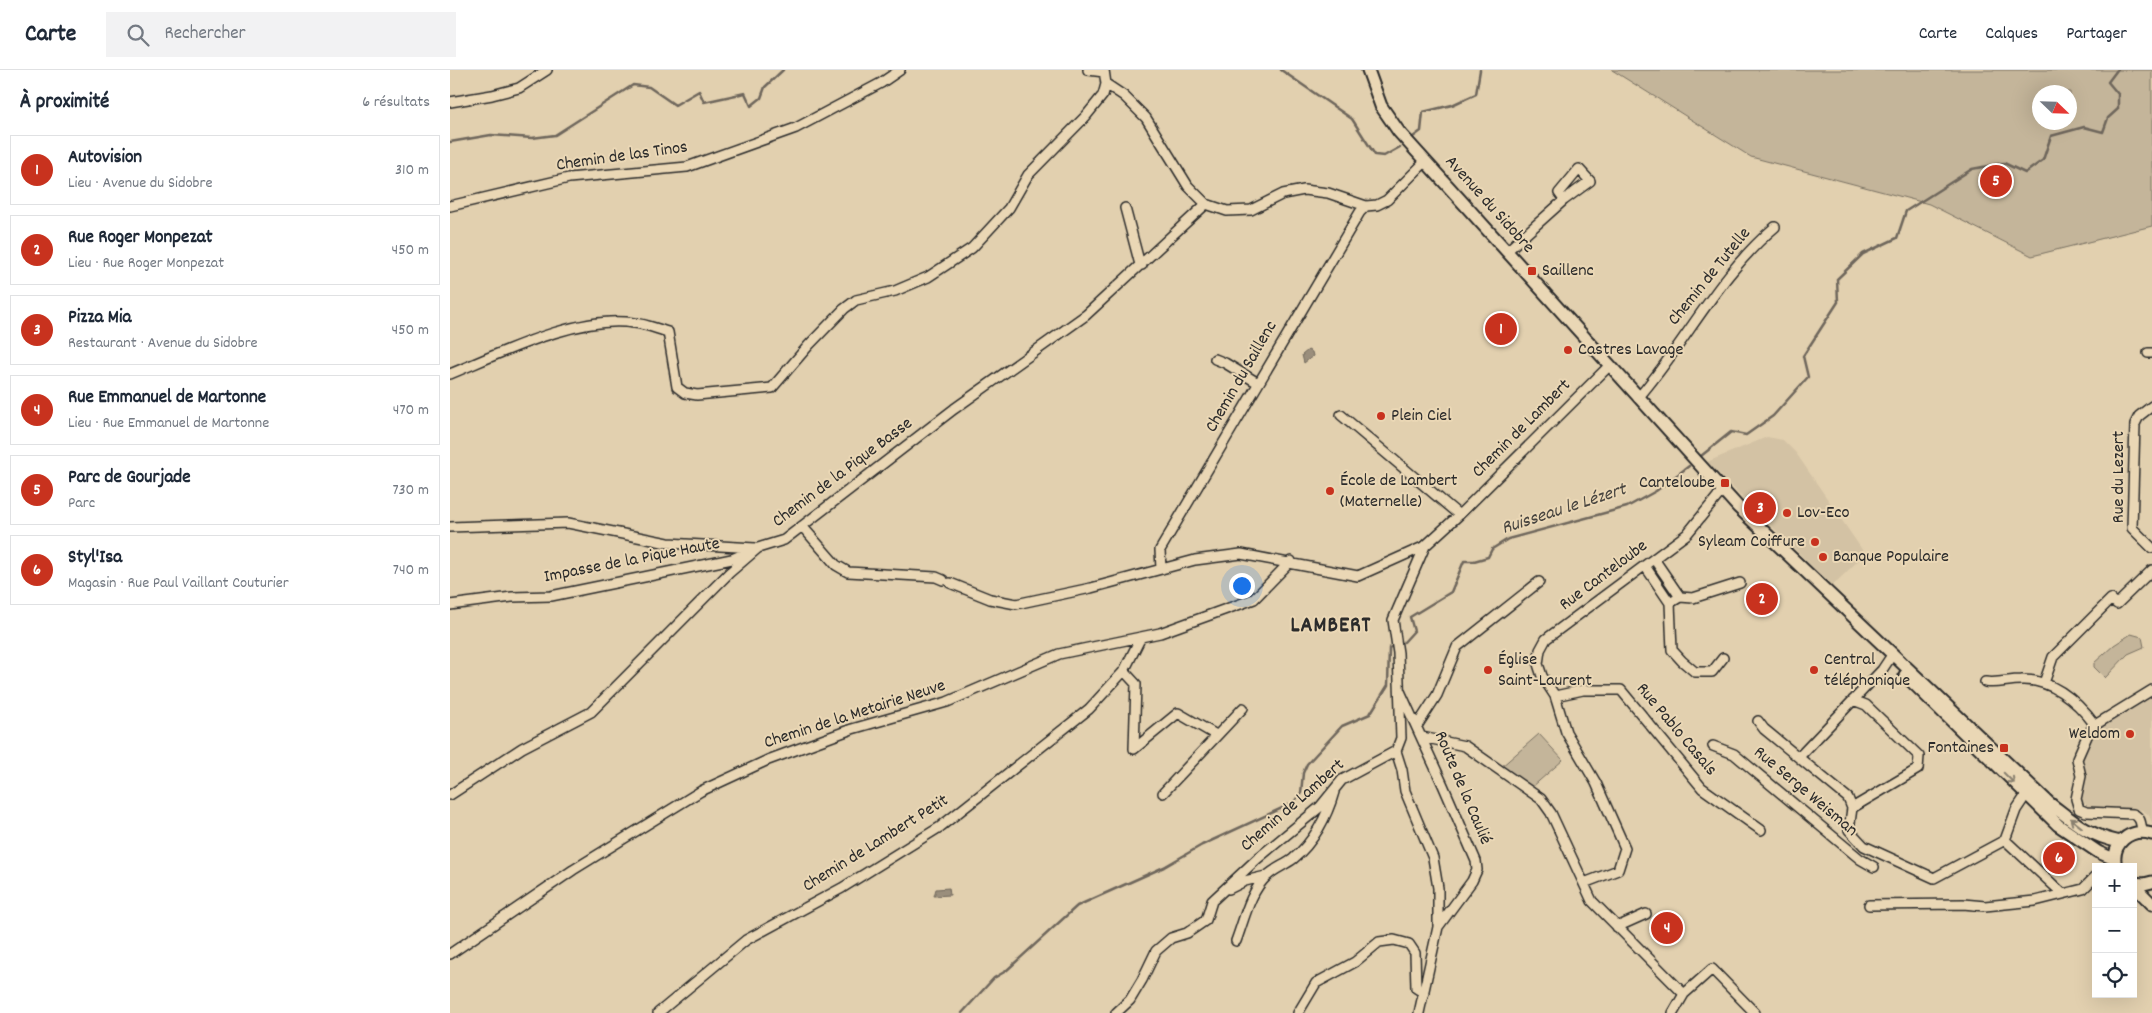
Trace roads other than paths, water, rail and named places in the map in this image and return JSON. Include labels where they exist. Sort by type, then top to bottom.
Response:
[{"type":"main road","name":"Avenue du Sidobre","points":[[1368,70],[1381,106],[1399,132],[1722,490],[1892,655],[1927,686],[2029,791],[2058,825],[2113,863]]},
{"type":"main road","name":"Avenue du Sidobre","points":[[2029,791],[2085,831],[2102,838],[2120,842]]},
{"type":"main road","points":[[2114,863],[2115,853],[2120,842],[2134,832],[2147,833]]},
{"type":"main road","points":[[2137,884],[2152,882]]},
{"type":"main road","points":[[2137,888],[2152,904]]},
{"type":"street","points":[[450,102],[520,88],[547,70]]},
{"type":"street","name":"Chemin de las Tinos","points":[[450,206],[569,178],[686,167],[796,128],[881,83],[900,70]]},
{"type":"street","points":[[450,374],[554,333],[590,323],[633,322],[668,332],[677,387],[685,393],[697,395],[772,388],[809,345],[844,309],[856,300],[895,292],[928,277],[972,248],[1010,208],[1028,175],[1103,96],[1106,84],[1104,71],[1088,70]]},
{"type":"street","points":[[1106,84],[1124,96],[1146,118],[1188,186],[1206,204],[1227,211],[1251,210],[1283,194],[1304,190],[1328,192],[1366,206],[1377,205],[1387,200],[1426,161]]},
{"type":"street","points":[[1507,251],[1564,200]]},
{"type":"street","name":"Chemin de la Pique Basse","points":[[450,795],[522,748],[591,712],[729,573],[758,548],[784,540],[954,409],[1086,315],[1206,204]]},
{"type":"street","name":"Chemin du Saillenc","points":[[1161,570],[1160,550],[1360,212],[1366,206]]},
{"type":"street","points":[[1125,208],[1139,261],[1142,265]]},
{"type":"street","name":"Chemin de Tutelle","points":[[1638,398],[1717,290],[1760,239],[1774,227]]},
{"type":"street","points":[[1215,359],[1258,383]]},
{"type":"street","name":"Chemin de Lambert","points":[[1116,1013],[1134,993],[1156,951],[1172,938],[1186,933],[1206,920],[1212,901],[1257,859],[1320,806],[1342,780],[1396,751],[1400,738],[1398,653],[1393,620],[1425,546],[1459,515],[1610,365]]},
{"type":"street","name":"Rue du Lezert","points":[[2152,406],[2140,416],[2135,424],[2132,528],[2152,548]]},
{"type":"street","points":[[1340,415],[1459,515]]},
{"type":"street","name":"Rue Canteloube","points":[[1584,883],[1618,870],[1625,848],[1596,783],[1566,732],[1554,696],[1542,676],[1538,664],[1540,650],[1546,639],[1687,534],[1722,490]]},
{"type":"street","points":[[450,527],[568,523],[668,543],[758,548]]},
{"type":"street","points":[[802,526],[836,565],[848,572],[936,577],[990,599],[1016,604],[1091,588],[1195,560],[1241,554],[1358,576],[1425,546]]},
{"type":"street","name":"Impasse de la Pique Haute","points":[[450,605],[512,597],[551,596],[732,559],[758,548]]},
{"type":"street","points":[[1654,559],[1680,597]]},
{"type":"street","name":"Chemin de la Metairie Neuve","points":[[450,954],[573,870],[693,796],[768,760],[852,729],[947,702],[1059,654],[1140,639],[1254,599],[1291,562]]},
{"type":"street","points":[[1645,566],[1670,603],[1672,650],[1695,672],[1712,672],[1724,658]]},
{"type":"street","points":[[2044,683],[2053,657],[2111,599],[2117,604],[2152,570]]},
{"type":"street","points":[[1417,726],[1437,695],[1457,647],[1539,582]]},
{"type":"street","points":[[1670,603],[1680,597],[1693,598],[1740,583]]},
{"type":"street","name":"Chemin de Lambert Petit","points":[[658,1013],[746,940],[842,888],[940,827],[1089,709],[1124,671],[1140,639]]},
{"type":"street","points":[[1800,757],[1882,670],[1892,655]]},
{"type":"street","points":[[1124,671],[1136,684],[1134,749],[1178,713],[1216,735]]},
{"type":"street","points":[[1985,682],[1995,684],[2021,680],[2044,683],[2065,694],[2086,713],[2095,725]]},
{"type":"street","name":"Route de la Caulié","points":[[1398,687],[1476,861],[1477,870],[1472,881],[1438,927],[1420,1013]]},
{"type":"street","name":"Rue Pablo Casals","points":[[1554,696],[1583,690],[1621,690],[1702,788],[1761,830]]},
{"type":"street","points":[[2147,833],[2138,816],[2133,814],[2086,812],[2079,808],[2076,799],[2081,776],[2077,758],[2088,734],[2095,725],[2152,690]]},
{"type":"street","points":[[1852,808],[1918,769],[1919,756],[1866,705],[1854,700]]},
{"type":"street","points":[[1163,793],[1243,708]]},
{"type":"street","points":[[1758,721],[1848,798],[1852,808],[1849,830]]},
{"type":"street","points":[[1422,737],[1465,746],[1541,799],[1551,813],[1592,900],[1684,994]]},
{"type":"street","name":"Rue Serge Weisman","points":[[1713,746],[1734,754],[1860,859],[1874,867]]},
{"type":"street","points":[[1396,751],[1402,770],[1405,791],[1433,858],[1438,888],[1438,927]]},
{"type":"street","points":[[1220,894],[1245,881],[1266,876],[1291,860],[1308,846],[1329,809],[1334,789]]},
{"type":"street","points":[[1849,830],[1864,846],[1934,878],[2005,840],[2016,810],[2029,791]]},
{"type":"street","points":[[1835,837],[1849,830]]},
{"type":"street","points":[[2005,840],[2063,894]]},
{"type":"street","points":[[1236,941],[1253,895],[1266,876]]},
{"type":"street","points":[[1869,905],[1963,904],[1985,906],[2035,901],[2083,889],[2092,880]]},
{"type":"street","points":[[1617,927],[1646,914]]},
{"type":"street","points":[[1298,1013],[1316,983],[1356,962],[1379,942],[1394,940],[1409,944],[1415,953],[1416,988],[1424,994]]},
{"type":"street","points":[[1673,1013],[1684,994],[1712,969],[1755,1013]]},
{"type":"waterway","points":[[450,142],[491,135],[532,138],[555,135],[633,85],[649,87],[675,105],[699,91],[704,102],[745,93],[751,106],[761,98],[765,87],[783,70]]},
{"type":"waterway","points":[[1281,70],[1352,119],[1375,155],[1384,156],[1400,147]]},
{"type":"waterway","points":[[1413,137],[1421,131],[1423,112],[1452,105],[1476,94],[1480,70]]},
{"type":"waterway","name":"Ruisseau le Lézert","points":[[1701,456],[1731,432],[1746,435],[1773,416],[1808,377],[1803,356],[1838,302],[1837,279],[1863,254],[1897,238],[1906,211],[1972,169],[2004,163],[2025,173],[2043,160],[2051,136],[2084,127],[2103,132],[2108,118],[2118,109],[2118,94],[2108,82],[2117,70]]},
{"type":"waterway","name":"Ruisseau le Lézert","points":[[1404,642],[1414,631],[1410,617],[1451,592],[1464,561],[1474,561],[1488,557],[1492,549],[1508,539],[1627,507],[1656,491],[1689,466]]},
{"type":"waterway","points":[[962,1013],[994,978],[1006,971],[1077,906],[1164,867],[1202,845],[1293,803],[1301,793],[1303,773],[1307,764],[1342,726],[1370,714],[1388,685],[1389,648],[1393,646]]},
{"type":"place","name":"Parc de Gourjade","points":[[1996,181]]},
{"type":"place","name":"Saillenc","points":[[1532,271]]},
{"type":"place","name":"Autovision","points":[[1501,329]]},
{"type":"place","name":"Castres Lavage","points":[[1568,350]]},
{"type":"place","name":"Plein Ciel","points":[[1381,416]]},
{"type":"place","name":"Canteloube","points":[[1725,483]]},
{"type":"place","name":"École de Lambert (Maternelle)","points":[[1330,491]]},
{"type":"place","name":"Pizza Mia","points":[[1760,508]]},
{"type":"place","name":"Lov-Eco","points":[[1787,513]]},
{"type":"place","name":"Syleam Coiffure","points":[[1815,542]]},
{"type":"place","name":"Banque Populaire","points":[[1823,557]]},
{"type":"place","name":"Rue Roger Monpezat","points":[[1762,599]]},
{"type":"place","name":"Église Saint-Laurent","points":[[1488,670]]},
{"type":"place","name":"Central téléphonique","points":[[1814,670]]},
{"type":"place","name":"Weldom","points":[[2130,734]]},
{"type":"place","name":"Fontaines","points":[[2004,748]]},
{"type":"place","name":"Styl'Isa","points":[[2059,858]]},
{"type":"place","name":"Rue Emmanuel de Martonne","points":[[1667,928]]},
{"type":"district","name":"LAMBERT","points":[[1331,626]]}]
